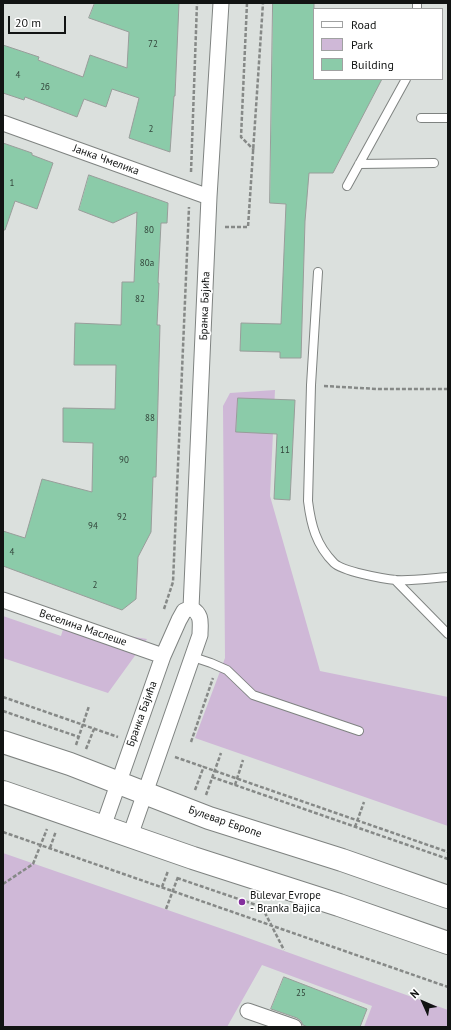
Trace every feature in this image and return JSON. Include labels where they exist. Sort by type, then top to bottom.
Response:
[{"type":"main road","name":"Булевар Европе","points":[[3,742],[70,764],[199,814],[342,860],[448,897]]},
{"type":"main road","points":[[3,792],[185,856],[339,905],[448,943]]},
{"type":"street","name":"Бранка Бајића","points":[[103,826],[163,656],[184,611],[191,608],[209,196],[221,3]]},
{"type":"street","name":"Јанка Чмелика","points":[[3,123],[209,196]]},
{"type":"street","name":"Веселина Маслеше","points":[[3,600],[163,656]]},
{"type":"street","points":[[130,836],[200,635],[200,618],[197,612],[191,608]]},
{"type":"street","points":[[248,1011],[294,1027]]},
{"type":"lane","points":[[347,186],[405,80]]},
{"type":"lane","points":[[421,118],[448,118]]},
{"type":"lane","points":[[359,164],[434,163]]},
{"type":"lane","points":[[318,272],[311,385],[308,501],[310,518],[316,540],[334,564],[353,572],[395,580],[448,577]]},
{"type":"lane","points":[[395,580],[448,634]]},
{"type":"lane","points":[[193,657],[211,662],[227,670],[253,695],[360,731]]},
{"type":"path","points":[[164,610],[173,582],[197,3]]},
{"type":"path","points":[[248,3],[241,137],[254,150]]},
{"type":"path","points":[[248,227],[263,3]]},
{"type":"path","points":[[311,385],[378,389],[448,389]]},
{"type":"path","points":[[191,742],[218,666]]},
{"type":"path","points":[[3,697],[120,738],[122,733]]},
{"type":"path","points":[[70,764],[89,706]]},
{"type":"path","points":[[3,711],[79,738]]},
{"type":"path","points":[[159,751],[448,852]]},
{"type":"path","points":[[199,814],[221,753]]},
{"type":"path","points":[[235,785],[243,760]]},
{"type":"path","points":[[212,777],[448,859]]},
{"type":"path","points":[[355,827],[364,802]]},
{"type":"path","points":[[3,884],[33,864],[54,809]]},
{"type":"path","points":[[3,832],[448,987]]},
{"type":"path","points":[[166,909],[185,856]]},
{"type":"path","points":[[177,878],[262,907],[284,950]]},
{"type":"green space","points":[[275,390],[270,496],[320,671],[448,697],[448,826],[195,738],[225,658],[223,406],[230,393]]},
{"type":"green space","points":[[3,616],[61,636],[64,626],[147,639],[108,693],[3,658]]},
{"type":"green space","points":[[3,853],[237,934],[448,1010],[448,1027],[364,1027],[372,1006],[262,965],[227,1027],[3,1027]]},
{"type":"building","points":[[95,3],[179,3],[175,96],[170,152],[129,138],[139,98],[112,89],[106,107],[84,99],[77,117],[25,97],[24,100],[3,93],[3,45],[39,57],[38,60],[83,77],[90,55],[127,68],[129,32],[89,18]]},
{"type":"building","points":[[273,3],[314,3],[313,80],[381,80],[333,173],[309,173],[305,221],[301,358],[280,358],[280,352],[240,351],[241,323],[281,324],[286,204],[270,203]]},
{"type":"building","points":[[3,143],[32,153],[32,155],[53,163],[37,209],[15,201],[5,230],[3,230]]},
{"type":"building","points":[[89,175],[168,203],[167,223],[161,223],[157,325],[160,325],[156,477],[153,477],[151,532],[138,557],[136,599],[122,610],[3,566],[3,531],[25,538],[42,479],[92,492],[93,443],[63,442],[63,408],[115,409],[116,365],[74,365],[75,323],[121,325],[122,282],[134,282],[137,212],[113,223],[79,210]]},
{"type":"building","points":[[238,398],[295,400],[290,500],[274,499],[277,434],[236,432]]},
{"type":"building","points":[[284,977],[367,1009],[360,1027],[308,1027],[303,1025],[297,1018],[271,1009]]},
{"type":"place","name":"Bulevar Evrope - Branka Bajica","points":[[242,902]]}]
